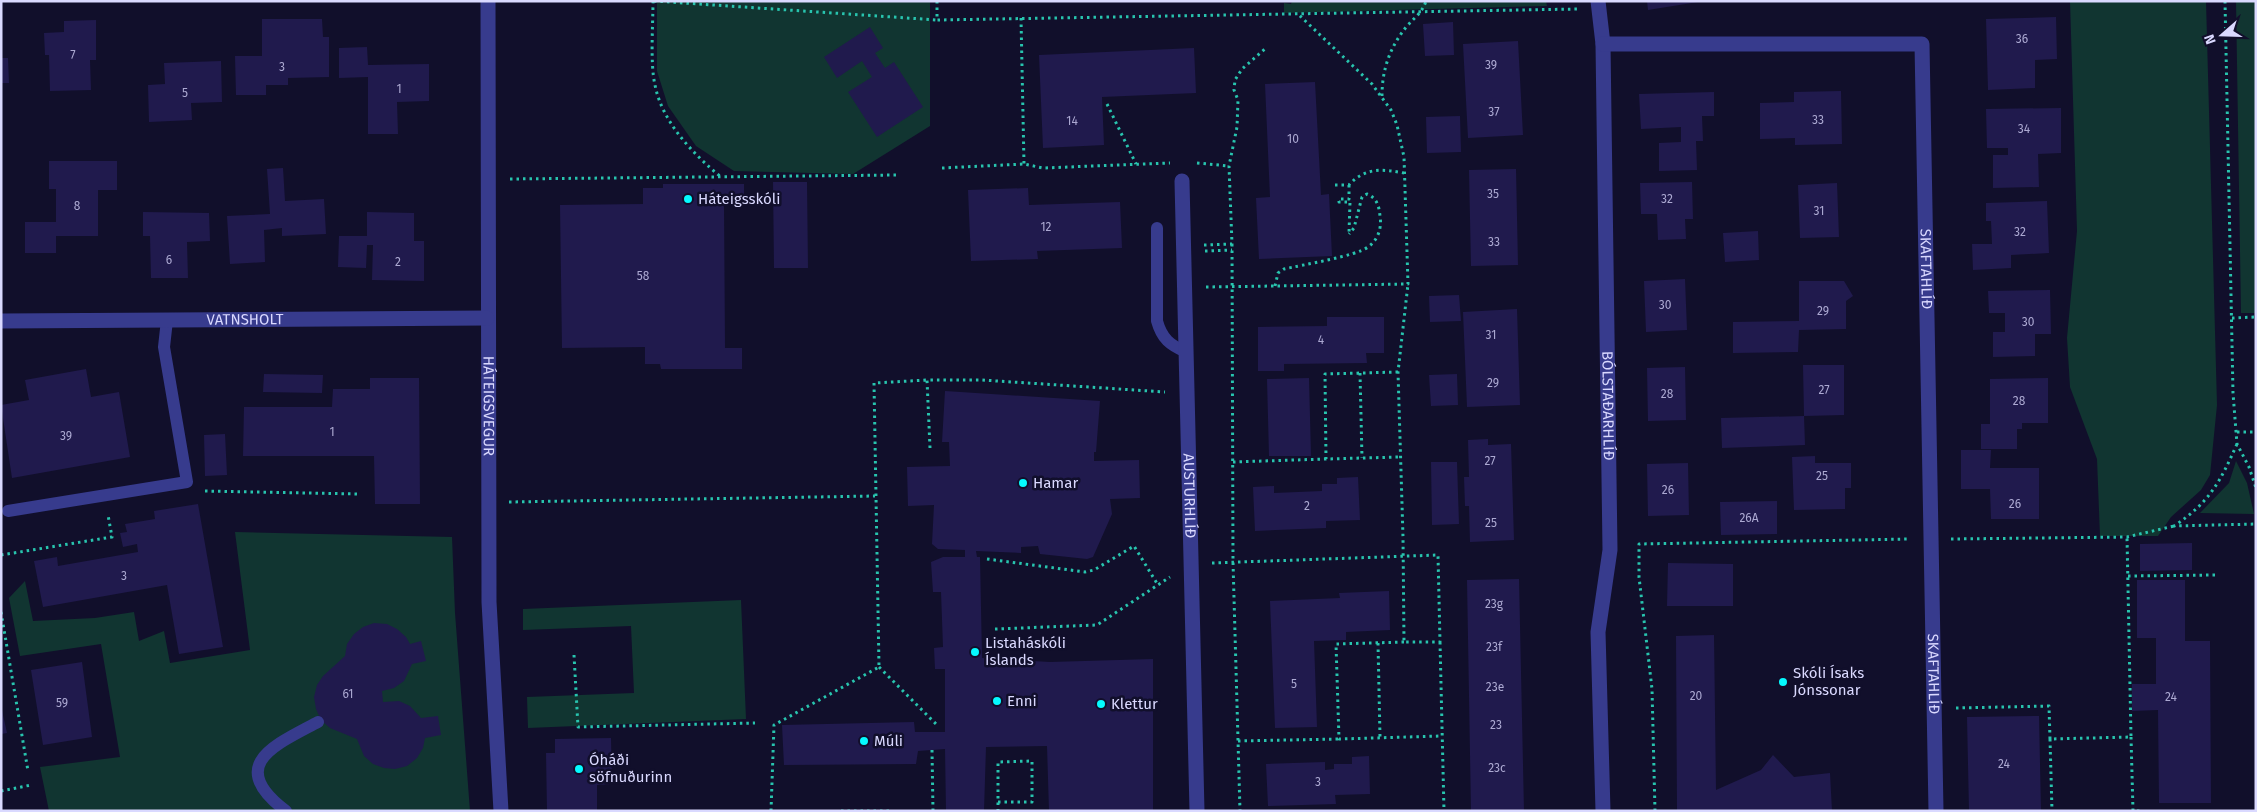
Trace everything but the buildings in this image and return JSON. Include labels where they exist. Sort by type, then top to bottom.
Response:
[{"type":"street","name":"HÁTEIGSVEGUR","points":[[488,1],[487,318],[490,659],[501,811]]},
{"type":"street","name":"BÓLSTAÐARHLÍÐ","points":[[1598,5],[1603,44],[1610,550],[1598,632],[1603,811]]},
{"type":"street","name":"SKAFTAHLÍÐ","points":[[1603,44],[1922,44],[1936,811]]},
{"type":"street","name":"AUSTURHLÍÐ","points":[[1182,181],[1197,811]]},
{"type":"street","name":"VATNSHOLT","points":[[1,321],[487,318]]},
{"type":"lane","points":[[1157,228],[1157,321],[1160,331],[1170,345],[1186,352]]},
{"type":"lane","points":[[8,511],[186,482],[164,347],[167,320]]},
{"type":"lane","points":[[286,811],[263,791],[259,774],[261,763],[273,747],[318,722]]},
{"type":"path","points":[[721,177],[688,147],[675,129],[660,101],[655,86],[653,1],[937,20],[1422,12],[1598,5]]},
{"type":"path","points":[[937,1],[937,20]]},
{"type":"path","points":[[1382,96],[1382,82],[1389,54],[1408,24],[1422,12],[1426,1]]},
{"type":"path","points":[[2174,526],[2187,518],[2213,493],[2237,444],[2233,393],[2225,1]]},
{"type":"path","points":[[1298,14],[1382,96],[1391,110],[1402,141],[1408,284],[1398,372],[1404,642]]},
{"type":"path","points":[[1021,18],[1024,164]]},
{"type":"path","points":[[1240,811],[1233,562],[1233,287],[1229,166],[1237,127],[1238,100],[1234,90],[1235,80],[1242,69],[1266,48]]},
{"type":"path","points":[[1107,104],[1136,164]]},
{"type":"path","points":[[942,168],[1024,164],[1043,168],[1175,162]]},
{"type":"path","points":[[1194,163],[1229,166]]},
{"type":"path","points":[[1275,286],[1278,273],[1284,269],[1367,248],[1380,232],[1381,220],[1378,204],[1373,196],[1368,194],[1362,197],[1354,228],[1349,234],[1350,202],[1339,202],[1339,199],[1349,199],[1349,185],[1356,177],[1367,172],[1381,169],[1404,173]]},
{"type":"path","points":[[487,179],[898,176]]},
{"type":"path","points":[[1335,185],[1349,185]]},
{"type":"path","points":[[1184,246],[1232,244]]},
{"type":"path","points":[[1200,252],[1232,250]]},
{"type":"path","points":[[1201,287],[1408,284]]},
{"type":"path","points":[[2232,318],[2256,317]]},
{"type":"path","points":[[1326,459],[1325,374],[1398,372]]},
{"type":"path","points":[[1360,373],[1362,458]]},
{"type":"path","points":[[927,380],[930,448]]},
{"type":"path","points":[[936,724],[879,667],[874,383],[927,380],[982,380],[1187,393]]},
{"type":"path","points":[[2237,432],[2256,432]]},
{"type":"path","points":[[2237,444],[2249,467],[2256,488]]},
{"type":"path","points":[[1233,462],[1400,457]]},
{"type":"path","points":[[202,491],[360,494]]},
{"type":"path","points":[[488,503],[875,496]]},
{"type":"path","points":[[1654,811],[1652,689],[1639,577],[1639,544],[2127,537],[2174,526],[2256,524]]},
{"type":"path","points":[[2127,537],[2133,811],[2143,811]]},
{"type":"path","points":[[988,559],[1085,572],[1094,570],[1134,546],[1158,585]]},
{"type":"path","points":[[995,629],[1097,625],[1191,563],[1438,555],[1444,811]]},
{"type":"path","points":[[2128,576],[2216,575]]},
{"type":"path","points":[[1,612],[28,771]]},
{"type":"path","points":[[1339,739],[1336,644],[1440,642]]},
{"type":"path","points":[[1378,643],[1380,737]]},
{"type":"path","points":[[574,655],[578,727],[755,723]]},
{"type":"path","points":[[771,811],[774,725],[879,667]]},
{"type":"path","points":[[1934,708],[2049,706],[2052,811]]},
{"type":"path","points":[[1238,741],[1442,736]]},
{"type":"path","points":[[2050,739],[2131,737]]},
{"type":"path","points":[[932,750],[934,811]]},
{"type":"path","points":[[998,802],[1032,802],[1032,762],[998,762],[998,802],[998,811]]},
{"type":"path","points":[[1,790],[31,786]]},
{"type":"path","points":[[841,811],[891,811]]},
{"type":"green space","points":[[657,1],[930,1],[930,126],[853,174],[734,171],[696,146],[668,106],[657,71]]},
{"type":"green space","points":[[1292,1],[1546,1],[1547,6],[1284,13],[1284,3],[1291,4]]},
{"type":"green space","points":[[2070,1],[2206,1],[2217,405],[2210,475],[2201,490],[2171,517],[2158,536],[2100,536],[2097,459],[2070,387],[2067,338],[2077,231]]},
{"type":"green space","points":[[2236,1],[2256,1],[2256,313],[2241,313]]},
{"type":"green space","points":[[2236,461],[2247,483],[2254,514],[2200,513],[2229,483]]},
{"type":"green space","points":[[235,532],[452,537],[455,613],[470,811],[49,811],[40,767],[120,757],[101,644],[20,656],[9,598],[25,581],[33,621],[95,618],[134,612],[139,641],[164,631],[170,663],[250,650]]},
{"type":"green space","points":[[741,600],[746,719],[528,728],[527,697],[634,693],[631,626],[523,630],[523,609]]},
{"type":"place","name":"Háteigsskóli","points":[[688,199]]},
{"type":"place","name":"Hamar","points":[[1023,483]]},
{"type":"place","name":"Listaháskóli Íslands","points":[[975,652]]},
{"type":"place","name":"Skóli Ísaks Jónssonar","points":[[1783,682]]},
{"type":"place","name":"Enni","points":[[997,701]]},
{"type":"place","name":"Klettur","points":[[1101,704]]},
{"type":"place","name":"Múli","points":[[864,741]]},
{"type":"place","name":"Óháði söfnuðurinn","points":[[579,769]]}]
